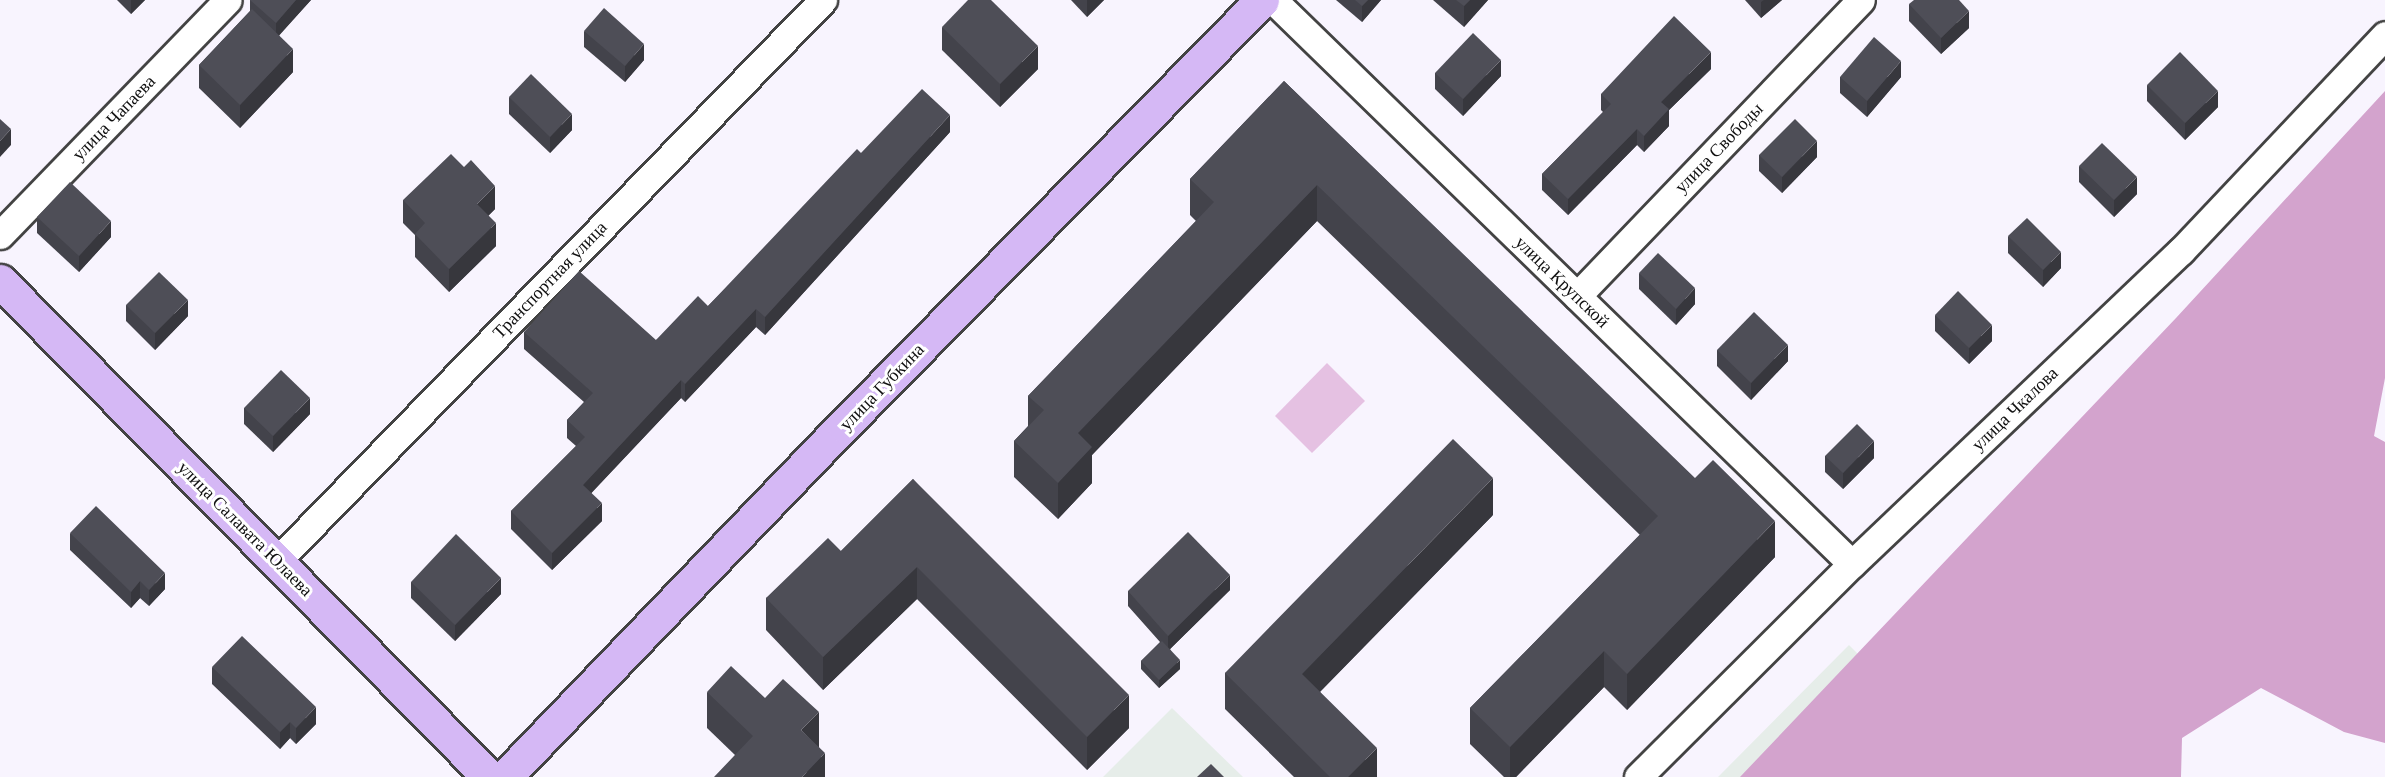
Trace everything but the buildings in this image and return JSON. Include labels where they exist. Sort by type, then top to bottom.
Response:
[{"type":"main road","name":"улица Губкина","points":[[504,777],[844,425],[1262,0]]},
{"type":"main road","name":"улица Салавата Юлаева","points":[[0,281],[489,777]]},
{"type":"street","name":"улица Чапаева","points":[[0,235],[228,0]]},
{"type":"street","name":"Транспортная улица","points":[[277,561],[823,0]]},
{"type":"street","name":"улица Крупской","points":[[1273,0],[1852,564]]},
{"type":"street","name":"улица Свободы","points":[[1577,296],[1861,0]]},
{"type":"street","name":"улица Чкалова","points":[[1638,777],[1852,564],[2181,251],[2385,35]]},
{"type":"shaded area","points":[[2385,91],[2385,378],[2374,436],[2385,442],[2385,743],[2344,732],[2261,688],[2182,738],[2181,777],[1740,777],[2176,318]]},
{"type":"shaded area","points":[[1327,363],[1365,401],[1312,453],[1275,416]]},
{"type":"shaded area","points":[[1849,645],[1874,670],[1768,777],[1718,777]]},
{"type":"shaded area","points":[[1172,708],[1243,777],[1103,777]]}]
